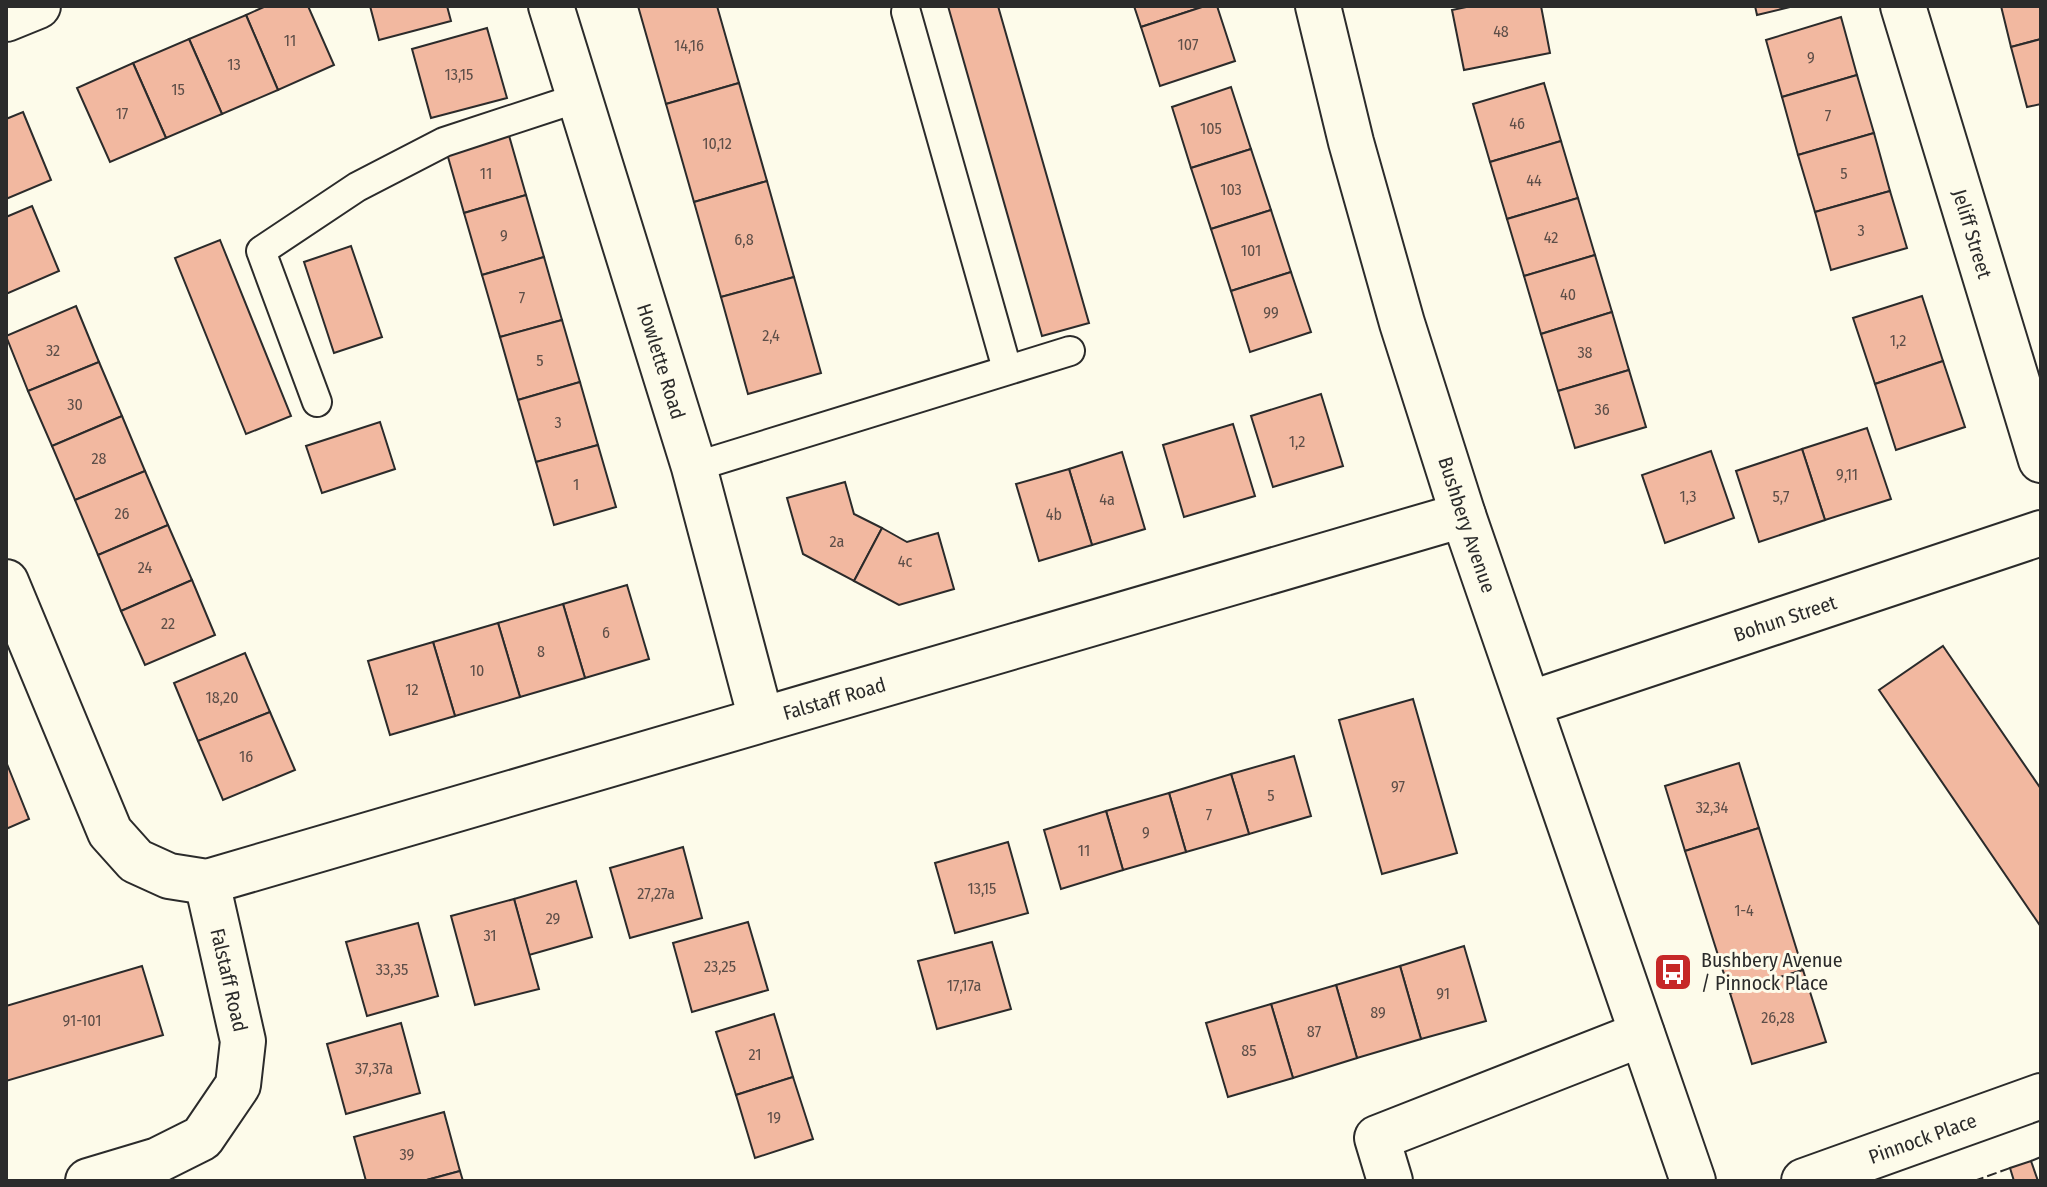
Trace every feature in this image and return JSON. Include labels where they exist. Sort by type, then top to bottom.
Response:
[{"type":"street","points":[[6,19],[38,6]]},
{"type":"street","name":"Howlette Road","points":[[551,6],[694,467],[761,719]]},
{"type":"street","name":"Bushbery Avenue","points":[[1318,6],[1351,142],[1402,323],[1463,515],[1693,1181]]},
{"type":"street","name":"Jeliff Street","points":[[1903,6],[2041,460]]},
{"type":"street","name":"Falstaff Road","points":[[6,582],[110,832],[136,861],[169,876],[207,882],[1463,515]]},
{"type":"street","name":"Bohun Street","points":[[1529,704],[2041,533]]},
{"type":"street","name":"Falstaff Road","points":[[88,1181],[158,1160],[202,1138],[238,1085],[243,1041],[207,882]]},
{"type":"street","points":[[1390,1181],[1377,1138],[1642,1034]]},
{"type":"street","name":"Pinnock Place","points":[[1804,1181],[2041,1096]]},
{"type":"lane","points":[[906,12],[1007,369]]},
{"type":"lane","points":[[317,402],[261,251],[357,187],[444,142],[578,98]]},
{"type":"lane","points":[[694,467],[1070,351]]},
{"type":"building","points":[[266,6],[308,6],[334,65],[278,90],[246,15]]},
{"type":"building","points":[[370,6],[447,6],[451,21],[379,40]]},
{"type":"building","points":[[638,6],[717,6],[739,83],[666,104]]},
{"type":"building","points":[[948,6],[998,6],[1089,323],[1042,336]]},
{"type":"building","points":[[1134,6],[1205,6],[1141,27]]},
{"type":"building","points":[[1205,6],[1217,6],[1235,61],[1160,86],[1141,27]]},
{"type":"building","points":[[1471,6],[1541,6],[1550,53],[1464,70],[1452,10]]},
{"type":"building","points":[[1755,6],[1794,6],[1757,15]]},
{"type":"building","points":[[2001,6],[2041,6],[2041,39],[2011,47]]},
{"type":"building","points":[[246,15],[278,90],[222,114],[189,39]]},
{"type":"building","points":[[1841,17],[1857,75],[1782,97],[1766,40]]},
{"type":"building","points":[[487,28],[507,98],[431,118],[412,49]]},
{"type":"building","points":[[189,39],[222,114],[166,138],[133,63]]},
{"type":"building","points":[[2041,39],[2041,104],[2027,107],[2011,47]]},
{"type":"building","points":[[133,63],[166,138],[110,162],[77,88]]},
{"type":"building","points":[[1857,75],[1874,133],[1798,155],[1782,97]]},
{"type":"building","points":[[739,83],[767,181],[694,202],[666,104]]},
{"type":"building","points":[[1544,83],[1561,141],[1490,162],[1473,104]]},
{"type":"building","points":[[1231,87],[1251,149],[1191,168],[1172,107]]},
{"type":"building","points":[[23,112],[51,180],[6,199],[6,119]]},
{"type":"building","points":[[508,132],[526,195],[464,213],[446,150]]},
{"type":"building","points":[[1874,133],[1890,191],[1815,212],[1798,155]]},
{"type":"building","points":[[1561,141],[1578,198],[1507,219],[1490,162]]},
{"type":"building","points":[[1251,149],[1271,210],[1211,229],[1191,168]]},
{"type":"building","points":[[767,181],[794,277],[721,297],[694,202]]},
{"type":"building","points":[[1890,191],[1907,248],[1831,270],[1815,212]]},
{"type":"building","points":[[526,195],[544,257],[482,275],[464,213]]},
{"type":"building","points":[[1578,198],[1595,255],[1524,276],[1507,219]]},
{"type":"building","points":[[32,206],[59,271],[6,294],[6,217]]},
{"type":"building","points":[[1271,210],[1291,272],[1231,291],[1211,229]]},
{"type":"building","points":[[220,240],[291,416],[246,434],[175,258]]},
{"type":"building","points":[[351,246],[382,337],[334,353],[304,262]]},
{"type":"building","points":[[1595,255],[1612,312],[1541,334],[1524,276]]},
{"type":"building","points":[[544,257],[562,320],[500,337],[482,275]]},
{"type":"building","points":[[1291,272],[1311,332],[1250,352],[1231,291]]},
{"type":"building","points":[[794,277],[821,373],[748,394],[721,297]]},
{"type":"building","points":[[1922,296],[1943,361],[1875,384],[1853,318]]},
{"type":"building","points":[[76,306],[99,362],[28,391],[6,336]]},
{"type":"building","points":[[1612,312],[1629,370],[1558,391],[1541,334]]},
{"type":"building","points":[[562,320],[580,382],[518,400],[500,337]]},
{"type":"building","points":[[1943,361],[1965,427],[1896,450],[1875,384]]},
{"type":"building","points":[[99,362],[122,416],[52,446],[28,391]]},
{"type":"building","points":[[1629,370],[1646,427],[1575,448],[1558,391]]},
{"type":"building","points":[[580,382],[598,445],[536,462],[518,400]]},
{"type":"building","points":[[1321,394],[1343,466],[1273,487],[1251,416]]},
{"type":"building","points":[[122,416],[145,471],[75,500],[52,446]]},
{"type":"building","points":[[380,422],[395,469],[322,493],[306,446]]},
{"type":"building","points":[[1233,424],[1255,496],[1184,517],[1163,445]]},
{"type":"building","points":[[1867,428],[1891,499],[1825,520],[1802,449]]},
{"type":"building","points":[[598,445],[616,507],[554,525],[536,462]]},
{"type":"building","points":[[1802,449],[1825,520],[1759,542],[1736,471]]},
{"type":"building","points":[[1711,451],[1734,518],[1665,543],[1642,475]]},
{"type":"building","points":[[1122,452],[1145,529],[1092,545],[1069,469]]},
{"type":"building","points":[[1069,469],[1092,545],[1039,561],[1016,484]]},
{"type":"building","points":[[145,471],[168,525],[98,555],[75,500]]},
{"type":"building","points":[[845,482],[854,514],[882,528],[854,581],[803,554],[787,498]]},
{"type":"building","points":[[168,525],[192,580],[121,611],[98,555]]},
{"type":"building","points":[[882,528],[907,542],[938,533],[954,589],[899,605],[854,581]]},
{"type":"building","points":[[192,580],[215,635],[145,665],[121,611]]},
{"type":"building","points":[[627,585],[649,659],[585,678],[563,604]]},
{"type":"building","points":[[563,604],[585,678],[520,697],[498,623]]},
{"type":"building","points":[[498,623],[520,697],[455,716],[433,642]]},
{"type":"building","points":[[433,642],[455,716],[390,735],[368,661]]},
{"type":"building","points":[[1943,646],[2041,789],[2041,927],[1879,690]]},
{"type":"building","points":[[245,653],[270,712],[198,741],[174,683]]},
{"type":"building","points":[[1413,699],[1457,853],[1382,874],[1339,720]]},
{"type":"building","points":[[270,712],[295,770],[223,800],[198,741]]},
{"type":"building","points":[[1294,756],[1311,816],[1249,834],[1231,774]]},
{"type":"building","points":[[1739,763],[1759,828],[1685,851],[1665,786]]},
{"type":"building","points":[[6,764],[29,819],[6,829]]},
{"type":"building","points":[[1231,774],[1249,834],[1186,852],[1169,793]]},
{"type":"building","points":[[1169,793],[1186,852],[1123,870],[1106,811]]},
{"type":"building","points":[[1106,811],[1123,870],[1061,889],[1044,830]]},
{"type":"building","points":[[1759,828],[1803,970],[1730,993],[1685,851]]},
{"type":"building","points":[[1008,842],[1028,913],[955,933],[935,863]]},
{"type":"building","points":[[683,847],[702,918],[630,938],[610,868]]},
{"type":"building","points":[[576,881],[592,937],[529,955],[514,899]]},
{"type":"building","points":[[514,899],[539,989],[475,1005],[451,916]]},
{"type":"building","points":[[748,922],[768,990],[692,1012],[673,943]]},
{"type":"building","points":[[418,923],[438,996],[367,1016],[346,942]]},
{"type":"building","points":[[992,942],[1011,1009],[937,1029],[918,961]]},
{"type":"building","points":[[1464,946],[1486,1021],[1421,1039],[1400,966]]},
{"type":"building","points":[[142,966],[163,1035],[6,1081],[6,1006]]},
{"type":"building","points":[[1400,966],[1421,1039],[1357,1058],[1336,985]]},
{"type":"building","points":[[1803,970],[1826,1042],[1752,1064],[1730,993]]},
{"type":"building","points":[[1336,985],[1357,1058],[1293,1078],[1271,1004]]},
{"type":"building","points":[[1271,1004],[1293,1078],[1228,1097],[1206,1023]]},
{"type":"building","points":[[774,1014],[793,1077],[736,1095],[716,1032]]},
{"type":"building","points":[[401,1023],[420,1093],[346,1114],[327,1044]]},
{"type":"building","points":[[793,1077],[813,1139],[755,1158],[736,1095]]},
{"type":"building","points":[[444,1112],[460,1171],[423,1181],[366,1181],[354,1137]]},
{"type":"building","points":[[2031,1161],[2038,1181],[2014,1181],[2010,1168]]},
{"type":"building","points":[[460,1171],[463,1181],[423,1181]]},
{"type":"fence","points":[[2031,1161],[2041,1157]]},
{"type":"fence","points":[[1974,1181],[2010,1168]]},
{"type":"place","name":"Bushbery Avenue / Pinnock Place","points":[[1673,972]]}]
